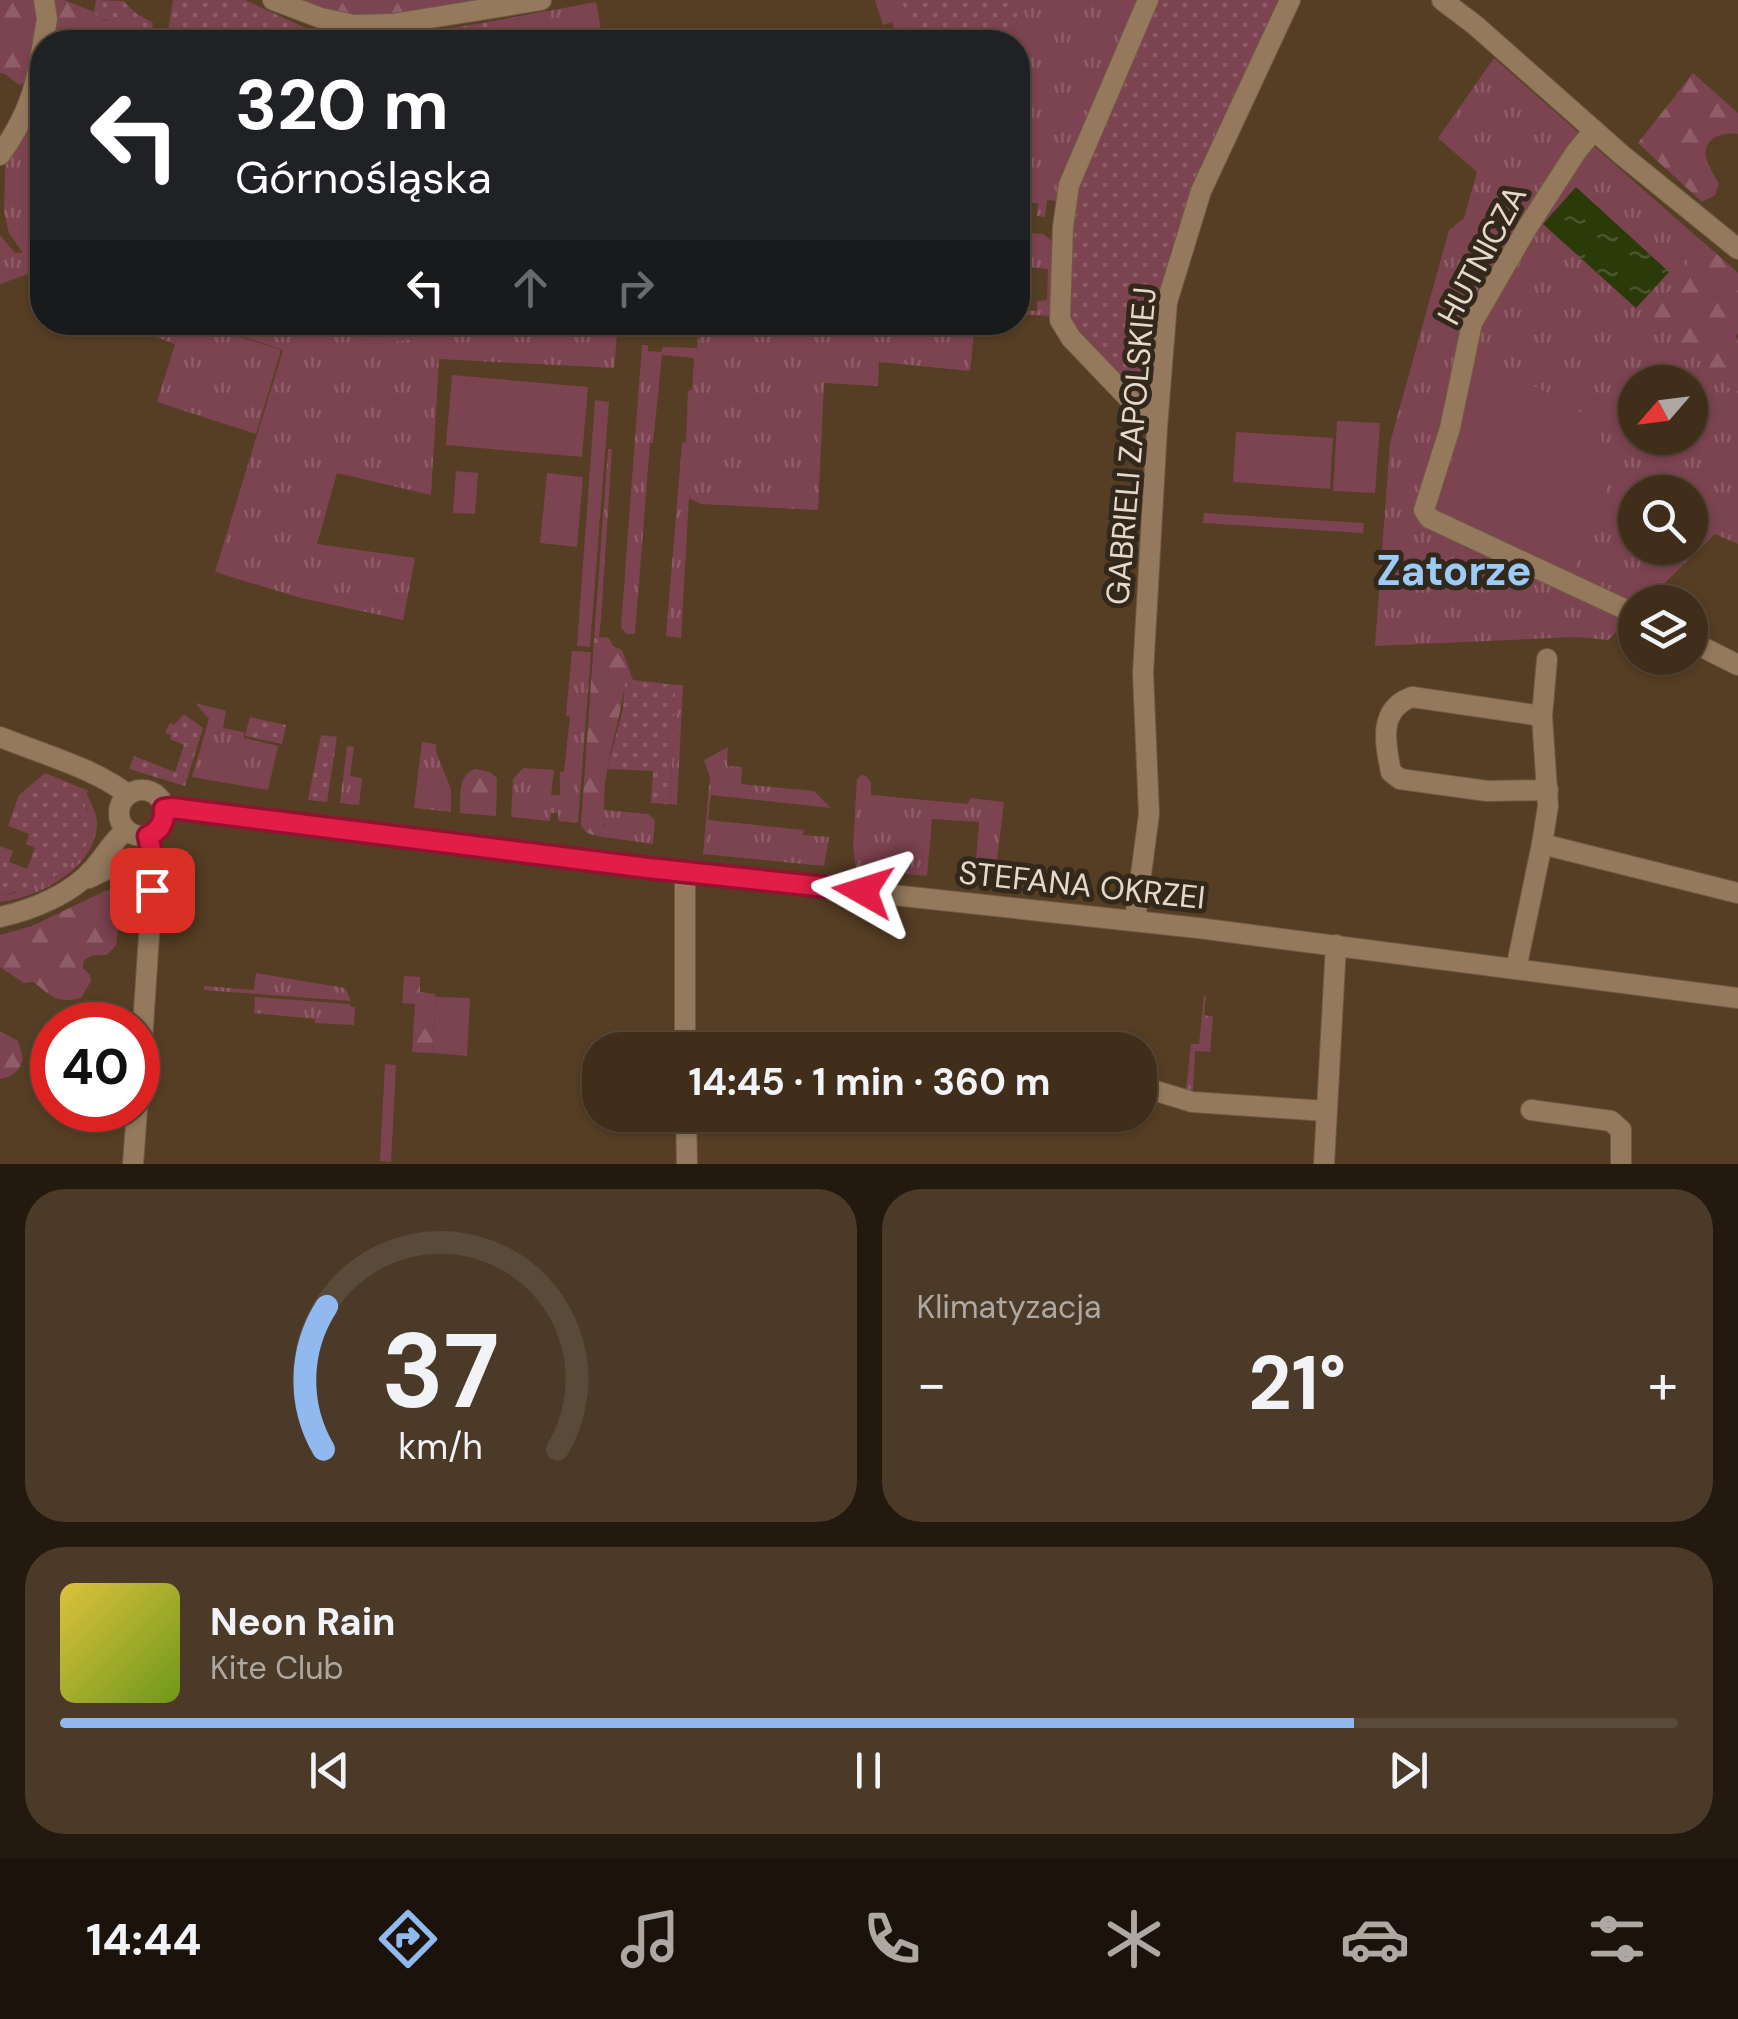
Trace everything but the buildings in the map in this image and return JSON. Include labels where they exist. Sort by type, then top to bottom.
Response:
[{"type":"street","points":[[44,0],[45,30]]},
{"type":"street","points":[[273,0],[354,26],[393,24],[541,0]]},
{"type":"street","points":[[1148,0],[1066,196],[1060,320],[1071,338],[1156,428]]},
{"type":"street","name":"GABRIELI ZAPOLSKIEJ","points":[[1135,920],[1149,814],[1143,674],[1167,302],[1202,191],[1290,0]]},
{"type":"street","points":[[1442,0],[1738,249]]},
{"type":"street","points":[[0,156],[20,127],[30,99]]},
{"type":"street","name":"HUTNICZA","points":[[1594,130],[1536,213],[1472,323],[1450,428],[1424,510],[1429,518],[1445,526],[1618,606]]},
{"type":"street","points":[[1708,650],[1738,664]]},
{"type":"street","points":[[1516,969],[1542,844],[1548,790],[1542,716],[1548,659]]},
{"type":"street","points":[[1542,716],[1412,697],[1391,710],[1387,740],[1390,768],[1396,778],[1487,790],[1548,790]]},
{"type":"street","points":[[0,737],[96,775],[128,795]]},
{"type":"street","points":[[142,790],[157,796],[164,809],[163,823],[148,836],[126,830],[118,816],[122,801],[142,790]]},
{"type":"street","name":"STEFANA OKRZEI","points":[[164,809],[685,872],[1135,920],[1738,998]]},
{"type":"street","points":[[76,884],[126,830]]},
{"type":"street","points":[[145,1002],[152,890],[148,836]]},
{"type":"street","points":[[1542,844],[1738,893]]},
{"type":"street","points":[[0,917],[35,906],[113,866],[125,864],[138,869],[152,890]]},
{"type":"street","points":[[685,872],[685,1032]]},
{"type":"street","points":[[1324,1164],[1336,945]]},
{"type":"street","points":[[1157,1091],[1192,1102],[1326,1111]]},
{"type":"street","points":[[1531,1110],[1612,1122],[1620,1130],[1620,1164]]},
{"type":"street","points":[[133,1164],[135,1132]]},
{"type":"street","points":[[686,1132],[687,1164]]},
{"type":"green space","points":[[0,0],[42,0],[39,30],[30,30],[30,69],[25,82],[19,85],[0,73]]},
{"type":"green space","points":[[54,0],[64,0],[97,13],[105,21],[121,17],[141,30],[52,30]]},
{"type":"green space","points":[[96,0],[123,1],[153,23],[152,30],[139,30],[121,18],[101,19],[94,12]]},
{"type":"green space","points":[[173,0],[245,0],[312,30],[168,30]]},
{"type":"green space","points":[[278,0],[538,0],[393,24]]},
{"type":"green space","points":[[875,0],[902,0],[908,30],[894,30],[892,22],[883,25]]},
{"type":"green space","points":[[902,0],[1025,0],[1014,30],[908,30]]},
{"type":"green space","points":[[1025,0],[1143,0],[1060,201],[1047,200],[1045,217],[1037,216],[1038,203],[1030,203],[1030,30],[1014,30]]},
{"type":"green space","points":[[1157,0],[1278,0],[1196,181],[1170,253],[1157,317],[1149,399],[1142,401],[1065,314],[1073,193]]},
{"type":"green space","points":[[596,2],[601,30],[495,30],[494,21]]},
{"type":"green space","points":[[547,11],[551,19],[546,30],[495,30],[494,21]]},
{"type":"green space","points":[[494,21],[495,30],[440,30]]},
{"type":"green space","points":[[1494,58],[1738,273],[1738,544],[1715,534],[1708,541],[1708,475],[1618,475],[1618,565],[1683,565],[1662,585],[1618,585],[1618,630],[1608,640],[1576,637],[1375,646],[1390,443],[1449,230],[1464,218],[1477,172],[1438,138]]},
{"type":"green space","points":[[1693,73],[1738,113],[1738,134],[1719,135],[1706,147],[1707,161],[1719,184],[1715,195],[1702,202],[1638,143]]},
{"type":"green space","points":[[30,121],[30,273],[0,284],[0,235],[15,253],[23,253],[9,233],[4,213],[7,160]]},
{"type":"green space","points":[[1030,233],[1043,234],[1053,242],[1050,316],[1030,315],[1030,311],[1037,311],[1037,301],[1047,300],[1048,269],[1030,267]]},
{"type":"green space","points":[[1702,241],[1738,273],[1738,396],[1708,365],[1652,317]]},
{"type":"green space","points":[[150,335],[234,335],[281,350],[256,434],[157,402],[175,344]]},
{"type":"green space","points":[[238,335],[352,335],[373,344],[449,335],[617,335],[614,368],[439,359],[431,495],[337,473],[317,544],[415,558],[403,620],[301,598],[215,572],[283,350]]},
{"type":"green space","points":[[352,335],[450,335],[373,344]]},
{"type":"green space","points":[[974,335],[970,371],[879,362],[878,386],[824,383],[818,510],[701,504],[689,498],[681,638],[666,636],[682,443],[686,442],[694,358],[662,355],[650,443],[635,634],[626,634],[621,627],[642,345],[648,345],[648,351],[661,352],[663,347],[697,348],[698,336]]},
{"type":"green space","points":[[1482,357],[1600,423],[1609,512],[1570,573],[1438,510]]},
{"type":"green space","points":[[452,375],[588,387],[582,457],[446,445]]},
{"type":"green space","points":[[595,400],[609,402],[590,647],[577,646]]},
{"type":"green space","points":[[1337,421],[1380,423],[1375,493],[1333,491]]},
{"type":"green space","points":[[1236,432],[1333,438],[1330,489],[1233,482]]},
{"type":"green space","points":[[608,449],[612,449],[601,619],[599,637],[594,639]]},
{"type":"green space","points":[[456,471],[478,473],[475,514],[453,513]]},
{"type":"green space","points":[[547,473],[583,477],[577,547],[540,543]]},
{"type":"green space","points":[[1204,513],[1364,523],[1363,533],[1203,523]]},
{"type":"green space","points":[[609,638],[613,646],[622,650],[633,680],[625,680],[608,767],[605,831],[592,835],[581,825],[594,639]]},
{"type":"green space","points":[[572,651],[591,652],[578,823],[558,821],[558,813],[551,813],[550,821],[511,817],[513,779],[523,768],[554,770],[551,795],[560,795],[570,717],[566,716]]},
{"type":"green space","points":[[625,679],[676,685],[670,804],[651,803],[653,771],[607,769],[623,709]]},
{"type":"green space","points":[[676,685],[683,685],[677,805],[670,804]]},
{"type":"green space","points":[[195,703],[226,711],[223,728],[278,746],[268,790],[192,777],[209,719]]},
{"type":"green space","points":[[184,714],[203,728],[185,786],[129,769],[134,756],[175,772],[184,745],[165,733],[170,723],[174,725]]},
{"type":"green space","points":[[250,717],[286,725],[282,744],[245,736]]},
{"type":"green space","points":[[321,735],[337,737],[327,802],[308,800]]},
{"type":"green space","points":[[422,742],[436,744],[451,789],[451,812],[414,808]]},
{"type":"green space","points":[[347,746],[354,747],[350,776],[362,778],[359,805],[340,803]]},
{"type":"green space","points":[[728,747],[727,766],[742,767],[741,784],[814,791],[831,808],[711,795],[708,820],[804,830],[803,835],[829,837],[824,866],[703,854],[710,777],[704,760]]},
{"type":"green space","points":[[475,769],[497,778],[496,816],[460,813],[463,781]]},
{"type":"green space","points":[[45,773],[84,789],[81,797],[88,811],[90,835],[77,859],[54,877],[0,895],[0,846],[13,851],[9,862],[27,869],[35,848],[26,844],[29,834],[8,826],[19,795]]},
{"type":"green space","points":[[861,775],[871,782],[871,795],[968,804],[970,798],[1004,802],[994,884],[974,883],[979,822],[932,819],[927,876],[856,869],[853,846],[857,779]]},
{"type":"green space","points":[[84,789],[88,790],[97,824],[87,854],[76,867],[47,887],[0,902],[0,895],[15,893],[88,810],[81,797]]},
{"type":"green space","points":[[603,810],[648,814],[655,820],[653,844],[596,836],[605,827]]},
{"type":"green space","points":[[107,890],[118,891],[122,897],[116,945],[107,955],[84,960],[83,968],[91,981],[81,998],[55,998],[33,982],[24,983],[0,967],[0,935],[32,926]]},
{"type":"green space","points":[[256,973],[345,988],[351,1001],[204,990],[204,986],[254,990]]},
{"type":"green space","points":[[404,976],[420,977],[420,992],[436,997],[432,1053],[412,1052],[415,1004],[402,1003]]},
{"type":"green space","points":[[1204,995],[1204,1015],[1213,1017],[1210,1052],[1195,1051],[1193,1093],[1186,1089],[1190,1050],[1191,1044],[1199,1044]]},
{"type":"green space","points":[[255,997],[350,1004],[355,1007],[354,1025],[254,1013]]},
{"type":"green space","points":[[436,997],[470,998],[467,1056],[432,1053]]},
{"type":"green space","points":[[0,1031],[18,1041],[23,1059],[14,1073],[0,1079]]},
{"type":"green space","points":[[385,1064],[396,1065],[391,1162],[380,1161]]},
{"type":"water","points":[[1576,187],[1669,272],[1636,308],[1543,224]]},
{"type":"district","name":"Zatorze","points":[[1454,570]]},
{"type":"route","points":[[152,890],[148,836],[163,823],[164,809],[172,808],[863,891]]}]
